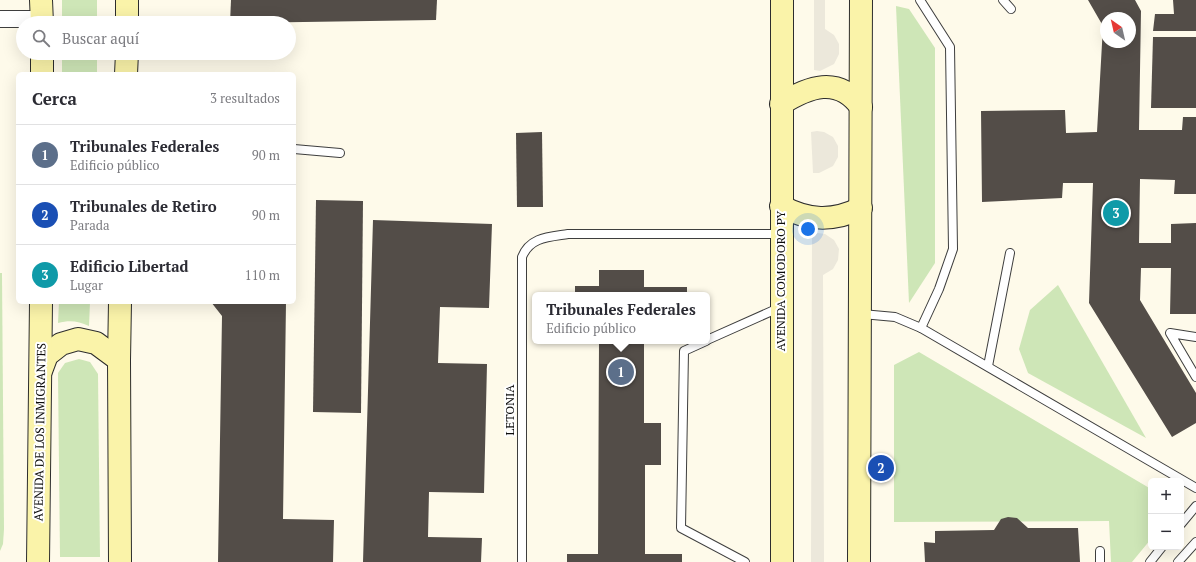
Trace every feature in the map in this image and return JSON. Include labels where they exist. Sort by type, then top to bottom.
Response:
[{"type":"main road","points":[[127,0],[127,16]]},
{"type":"main road","name":"AVENIDA COMODORO PY","points":[[782,0],[782,562]]},
{"type":"main road","points":[[859,562],[861,0]]},
{"type":"main road","points":[[42,60],[42,72]]},
{"type":"main road","points":[[126,72],[127,60]]},
{"type":"main road","points":[[781,104],[806,90],[827,87],[847,93],[861,107]]},
{"type":"main road","points":[[781,206],[802,216],[824,219],[849,214],[861,208]]},
{"type":"main road","name":"AVENIDA DE LOS INMIGRANTES","points":[[38,562],[41,304]]},
{"type":"main road","points":[[120,304],[118,360],[120,562]]},
{"type":"main road","points":[[41,372],[47,355],[61,344],[78,339],[96,343],[118,360]]},
{"type":"street","points":[[25,16],[42,14]]},
{"type":"street","points":[[0,19],[16,17]]},
{"type":"lane","points":[[920,0],[950,47],[953,249],[939,289],[921,328]]},
{"type":"lane","points":[[1003,0],[1010,9]]},
{"type":"lane","points":[[296,149],[340,153]]},
{"type":"lane","name":"LETONIA","points":[[522,562],[522,258],[529,245],[544,237],[568,234],[781,234]]},
{"type":"lane","points":[[988,366],[1010,253]]},
{"type":"lane","points":[[710,339],[782,307]]},
{"type":"lane","points":[[861,314],[895,317],[921,328],[1196,488]]},
{"type":"lane","points":[[1196,337],[1170,333],[1196,377]]},
{"type":"lane","points":[[699,344],[684,351],[681,528],[745,562]]},
{"type":"lane","points":[[1184,520],[1196,506]]},
{"type":"lane","points":[[1178,562],[1196,542]]},
{"type":"lane","points":[[1150,562],[1160,550]]},
{"type":"lane","points":[[1100,551],[1100,562]]},
{"type":"green space","points":[[62,0],[97,0],[97,16],[62,16]]},
{"type":"green space","points":[[896,6],[909,9],[935,48],[935,263],[909,303]]},
{"type":"green space","points":[[62,60],[97,60],[97,72],[62,72]]},
{"type":"green space","points":[[0,273],[2,273],[4,529],[3,544],[0,551]]},
{"type":"green space","points":[[1058,285],[1146,438],[1028,373],[1019,349],[1030,310]]},
{"type":"green space","points":[[59,304],[90,304],[89,326],[74,322],[58,323]]},
{"type":"green space","points":[[919,352],[1148,487],[1148,543],[1132,562],[1111,562],[1109,521],[894,522],[894,365]]},
{"type":"green space","points":[[79,359],[90,362],[98,374],[100,557],[60,557],[58,373],[65,363]]},
{"type":"shaded area","points":[[814,0],[825,0],[825,29],[834,35],[839,44],[839,54],[834,64],[820,71],[814,70]]},
{"type":"shaded area","points":[[811,132],[824,132],[833,137],[838,146],[838,157],[833,166],[819,173],[813,173]]},
{"type":"shaded area","points":[[812,234],[825,234],[834,240],[839,249],[838,260],[833,269],[823,275],[824,562],[811,562]]},
{"type":"building","points":[[231,0],[437,0],[436,20],[296,22],[296,16],[230,16]]},
{"type":"building","points":[[1088,0],[1135,0],[1141,11],[1139,130],[1182,130],[1183,117],[1196,117],[1196,194],[1174,194],[1175,180],[1140,179],[1139,243],[1171,243],[1171,224],[1196,223],[1196,314],[1170,314],[1171,268],[1141,268],[1140,300],[1196,393],[1196,423],[1172,437],[1089,303],[1093,183],[1063,183],[1062,198],[982,202],[981,111],[1065,110],[1066,133],[1097,132],[1102,48],[1136,48],[1136,12],[1100,12],[1100,21]]},
{"type":"building","points":[[1173,0],[1196,0],[1196,31],[1153,31],[1155,14],[1174,14]]},
{"type":"building","points":[[1153,37],[1196,37],[1196,108],[1151,108]]},
{"type":"building","points":[[542,132],[543,207],[517,207],[516,133]]},
{"type":"building","points":[[316,200],[363,201],[361,413],[313,412]]},
{"type":"building","points":[[373,220],[492,224],[489,308],[440,307],[438,363],[487,364],[484,493],[429,492],[428,537],[482,538],[481,562],[363,562]]},
{"type":"building","points":[[599,270],[644,270],[644,287],[687,287],[687,292],[575,292],[575,286],[599,286]]},
{"type":"building","points":[[213,304],[286,304],[283,519],[334,520],[333,562],[218,562],[222,316]]},
{"type":"building","points":[[599,344],[644,344],[644,423],[661,423],[661,465],[645,465],[645,554],[682,554],[682,562],[567,562],[567,554],[598,554]]},
{"type":"building","points":[[1008,517],[1017,518],[1028,528],[1078,528],[1080,562],[925,562],[924,542],[935,543],[935,531],[994,530],[1001,519]]},
{"type":"place","name":"Edificio Libertad","points":[[1116,213]]},
{"type":"place","name":"Tribunales Federales","points":[[621,372]]},
{"type":"place","name":"Tribunales de Retiro","points":[[881,468]]}]
